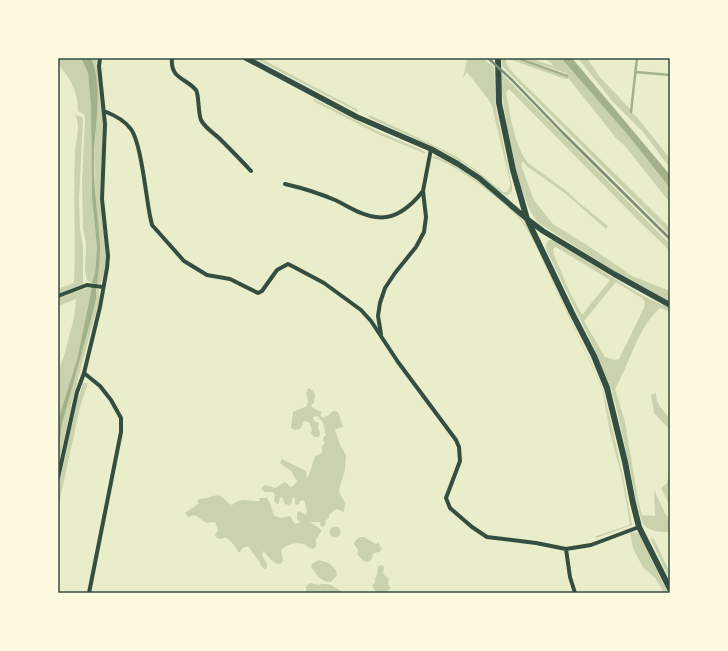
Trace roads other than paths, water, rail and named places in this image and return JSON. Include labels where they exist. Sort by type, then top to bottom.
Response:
[{"type":"main road","points":[[498,58],[499,102],[513,170],[527,219],[594,356],[607,388],[639,527],[670,589]]},
{"type":"street","points":[[58,478],[77,392],[84,373],[100,307],[101,286],[107,268],[108,256],[102,199],[105,124],[99,66],[100,58]]},
{"type":"street","points":[[172,58],[171,62],[174,73],[193,87],[198,93],[199,113],[204,124],[251,171]]},
{"type":"street","points":[[246,58],[357,117],[431,150],[458,164],[479,178],[527,219],[543,230],[614,274],[670,305]]},
{"type":"street","points":[[104,111],[124,122],[133,132],[139,151],[152,225],[184,261],[207,275],[230,279],[258,293],[262,291],[282,266],[288,264],[324,283],[361,310],[371,321],[398,362],[456,440],[459,447],[460,461],[446,498],[450,508],[472,527],[488,537],[536,543],[566,549],[591,545],[639,527]]},
{"type":"street","points":[[381,336],[378,316],[380,303],[385,288],[416,247],[424,232],[426,217],[422,191],[431,150]]},
{"type":"street","points":[[285,184],[319,193],[376,218],[394,214],[403,210],[410,205],[422,191]]},
{"type":"street","points":[[58,296],[87,285],[101,286]]},
{"type":"street","points":[[84,373],[105,392],[121,418],[121,432],[89,593]]},
{"type":"street","points":[[566,549],[570,577],[575,593]]},
{"type":"waterway","points":[[517,58],[567,76]]},
{"type":"waterway","points":[[631,112],[637,58]]},
{"type":"waterway","points":[[636,72],[670,75]]},
{"type":"railway","points":[[488,58],[512,80],[670,239]]}]
